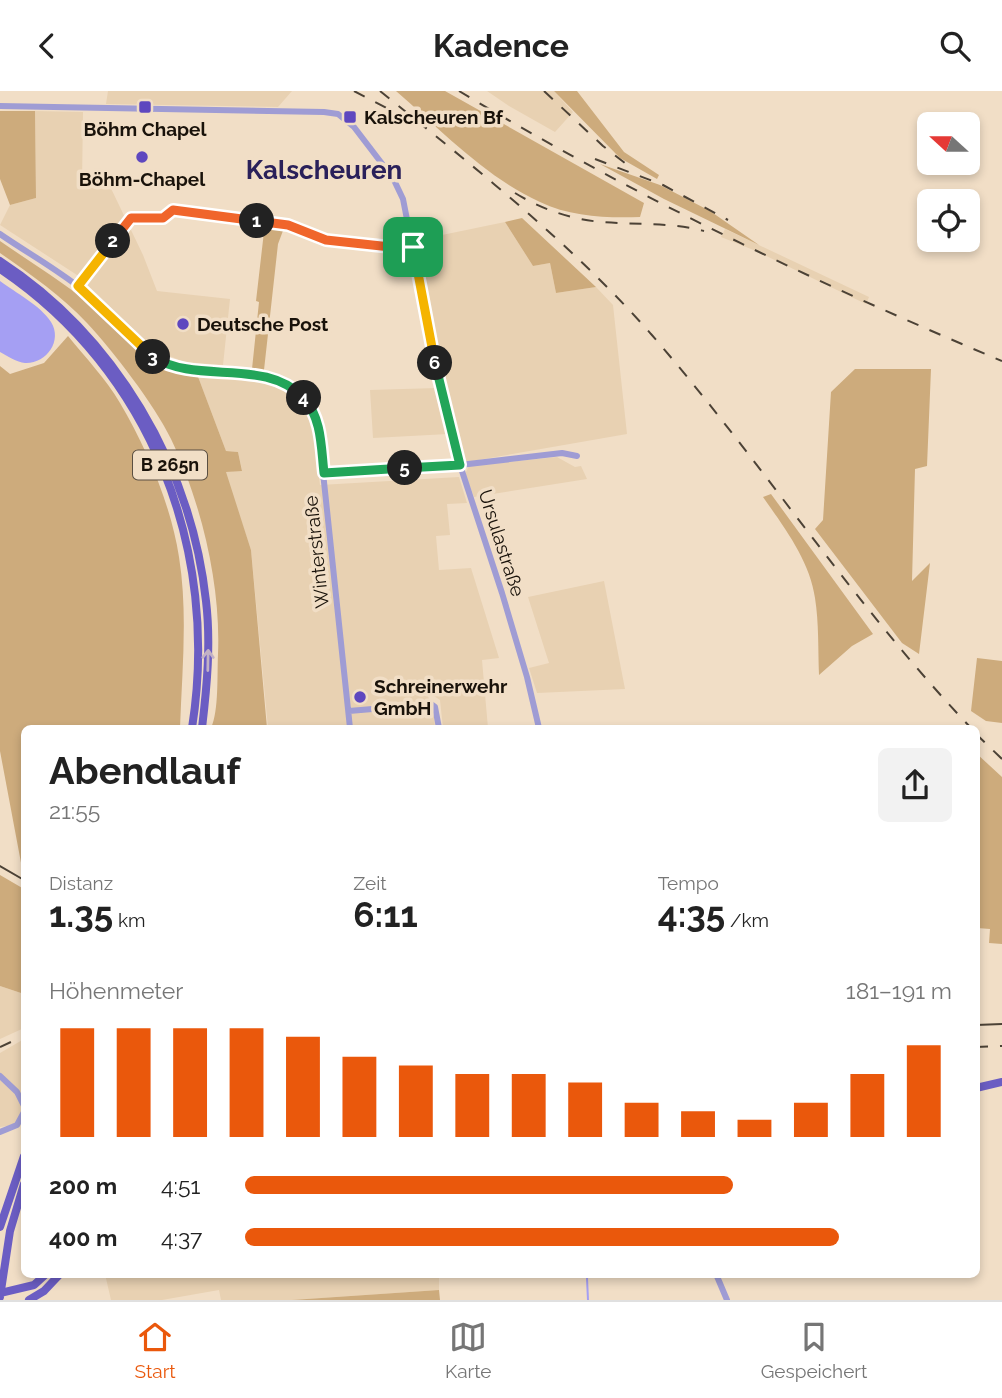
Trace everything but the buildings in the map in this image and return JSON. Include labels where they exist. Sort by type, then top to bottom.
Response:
[{"type":"main road","name":"B 265n","points":[[0,261],[44,294],[90,338],[141,407],[172,470],[193,531],[206,600],[208,663],[202,725]]},
{"type":"main road","name":"B 265n","points":[[0,269],[53,312],[99,361],[138,418],[165,472],[184,528],[195,591],[198,655],[192,725]]},
{"type":"main road","points":[[980,1087],[1002,1082]]},
{"type":"main road","points":[[0,1227],[21,1165]]},
{"type":"main road","points":[[21,1193],[9,1231],[0,1294],[34,1285],[42,1278]]},
{"type":"main road","points":[[29,1300],[44,1291],[56,1278]]},
{"type":"street","name":"Ursulastraße","points":[[0,106],[324,112],[338,114],[347,120],[393,178],[405,207],[435,363],[460,465],[517,643],[538,725]]},
{"type":"street","points":[[78,286],[131,218],[163,218],[173,210],[288,225],[326,240],[409,249],[413,247]]},
{"type":"street","name":"Winterstraße","points":[[0,234],[78,286],[146,352],[160,361],[181,367],[266,377],[296,390],[307,401],[316,417],[324,473],[350,725]]},
{"type":"street","points":[[324,473],[460,465],[562,453],[577,456]]},
{"type":"street","points":[[349,711],[431,704],[435,707],[438,725]]},
{"type":"street","points":[[0,1076],[17,1092],[21,1100]]},
{"type":"street","points":[[0,1132],[17,1125],[21,1118]]},
{"type":"street","points":[[718,1278],[727,1300]]},
{"type":"shaded area","points":[[108,91],[292,91],[278,107],[106,104]]},
{"type":"shaded area","points":[[396,91],[445,91],[644,203],[640,217],[577,214],[552,207],[520,192],[464,152]]},
{"type":"shaded area","points":[[487,91],[554,91],[573,112],[555,132]]},
{"type":"shaded area","points":[[554,91],[577,91],[624,152],[659,175],[657,179],[620,158]]},
{"type":"shaded area","points":[[0,111],[35,111],[36,198],[10,205],[0,179]]},
{"type":"shaded area","points":[[35,111],[83,112],[82,184],[106,178],[157,291],[230,299],[223,365],[184,362],[155,350],[77,275],[0,225],[10,205],[36,198]]},
{"type":"shaded area","points":[[600,164],[660,185],[710,211],[759,245],[664,199]]},
{"type":"shaded area","points":[[522,218],[596,287],[556,293],[550,263],[533,266],[505,222]]},
{"type":"shaded area","points":[[505,222],[533,266],[550,263],[556,293],[596,287],[613,305],[627,434],[467,462],[461,458],[440,371],[418,240]]},
{"type":"shaded area","points":[[265,223],[284,228],[278,244],[264,370],[252,369]]},
{"type":"shaded area","points":[[725,229],[869,297],[866,304],[721,237]]},
{"type":"shaded area","points":[[0,241],[64,284],[152,360],[178,371],[197,374],[226,451],[238,452],[242,471],[226,472],[251,550],[267,725],[212,725],[216,702],[218,627],[212,572],[200,516],[182,463],[164,425],[132,378],[77,313],[0,253]]},
{"type":"shaded area","points":[[0,281],[34,305],[51,322],[54,344],[40,360],[25,363],[0,352]]},
{"type":"shaded area","points":[[68,336],[120,403],[139,439],[164,498],[175,537],[182,578],[184,643],[180,725],[21,725],[21,863],[0,751],[0,366],[10,374],[44,363]]},
{"type":"shaded area","points":[[855,369],[931,369],[927,466],[915,469],[912,581],[930,563],[919,654],[902,643],[815,529],[823,520],[831,392]]},
{"type":"shaded area","points":[[197,374],[265,382],[293,394],[312,420],[320,485],[459,477],[467,503],[447,504],[450,535],[436,536],[439,570],[471,568],[499,658],[482,660],[488,725],[443,725],[440,700],[428,696],[435,725],[268,725],[251,550],[225,472],[242,470],[238,452],[226,451]]},
{"type":"shaded area","points":[[437,388],[448,434],[373,438],[370,390]]},
{"type":"shaded area","points":[[557,457],[575,467],[581,466],[587,479],[474,497],[465,474],[469,466]]},
{"type":"shaded area","points":[[771,494],[873,634],[852,646],[819,675],[817,617],[812,584],[795,545],[763,497]]},
{"type":"shaded area","points":[[604,581],[625,689],[537,693],[529,668],[549,663],[528,597]]},
{"type":"shaded area","points":[[977,658],[1002,661],[1002,723],[986,721],[971,711]]},
{"type":"shaded area","points":[[980,757],[1002,777],[1002,944],[989,943],[990,929],[980,928]]},
{"type":"shaded area","points":[[0,875],[21,887],[21,993],[0,986]]},
{"type":"shaded area","points":[[0,986],[21,993],[21,1029],[0,1039]]},
{"type":"shaded area","points":[[21,1041],[21,1114],[14,1125],[0,1127],[0,1053]]},
{"type":"shaded area","points":[[106,1278],[439,1278],[439,1290],[292,1300],[221,1300],[219,1290],[162,1300],[111,1300]]},
{"type":"shaded area","points":[[439,1290],[440,1300],[292,1300]]},
{"type":"waterway","points":[[587,1278],[588,1300]]},
{"type":"tram line","points":[[0,866],[21,878]]},
{"type":"tram line","points":[[980,1025],[1002,1024]]},
{"type":"railway","points":[[354,91],[396,113]]},
{"type":"railway","points":[[380,91],[555,237],[651,334],[887,633],[968,725]]},
{"type":"railway","points":[[459,91],[591,166],[726,236],[863,301],[1002,361]]},
{"type":"railway","points":[[544,91],[603,146],[630,167]]},
{"type":"railway","points":[[595,159],[663,185],[728,220]]},
{"type":"railway","points":[[515,193],[567,216],[601,222],[678,226],[704,231]]},
{"type":"railway","points":[[980,738],[1002,759]]},
{"type":"railway","points":[[0,1047],[21,1037]]},
{"type":"railway","points":[[980,1047],[1002,1046]]},
{"type":"place","name":"Böhm Chapel","points":[[145,107]]},
{"type":"place","name":"Kalscheuren Bf","points":[[350,117]]},
{"type":"place","name":"Böhm-Chapel","points":[[142,157]]},
{"type":"place","name":"Deutsche Post","points":[[183,324]]},
{"type":"place","name":"Schreinerwehr GmbH","points":[[360,697]]},
{"type":"district","name":"Kalscheuren","points":[[324,170]]},
{"type":"route","points":[[173,210],[288,225],[326,240],[409,249],[413,247],[435,363],[460,465],[324,473],[316,417],[307,401],[296,390],[266,377],[181,367],[160,361],[146,352],[78,286],[131,218],[135,216],[159,219],[173,210]]}]
